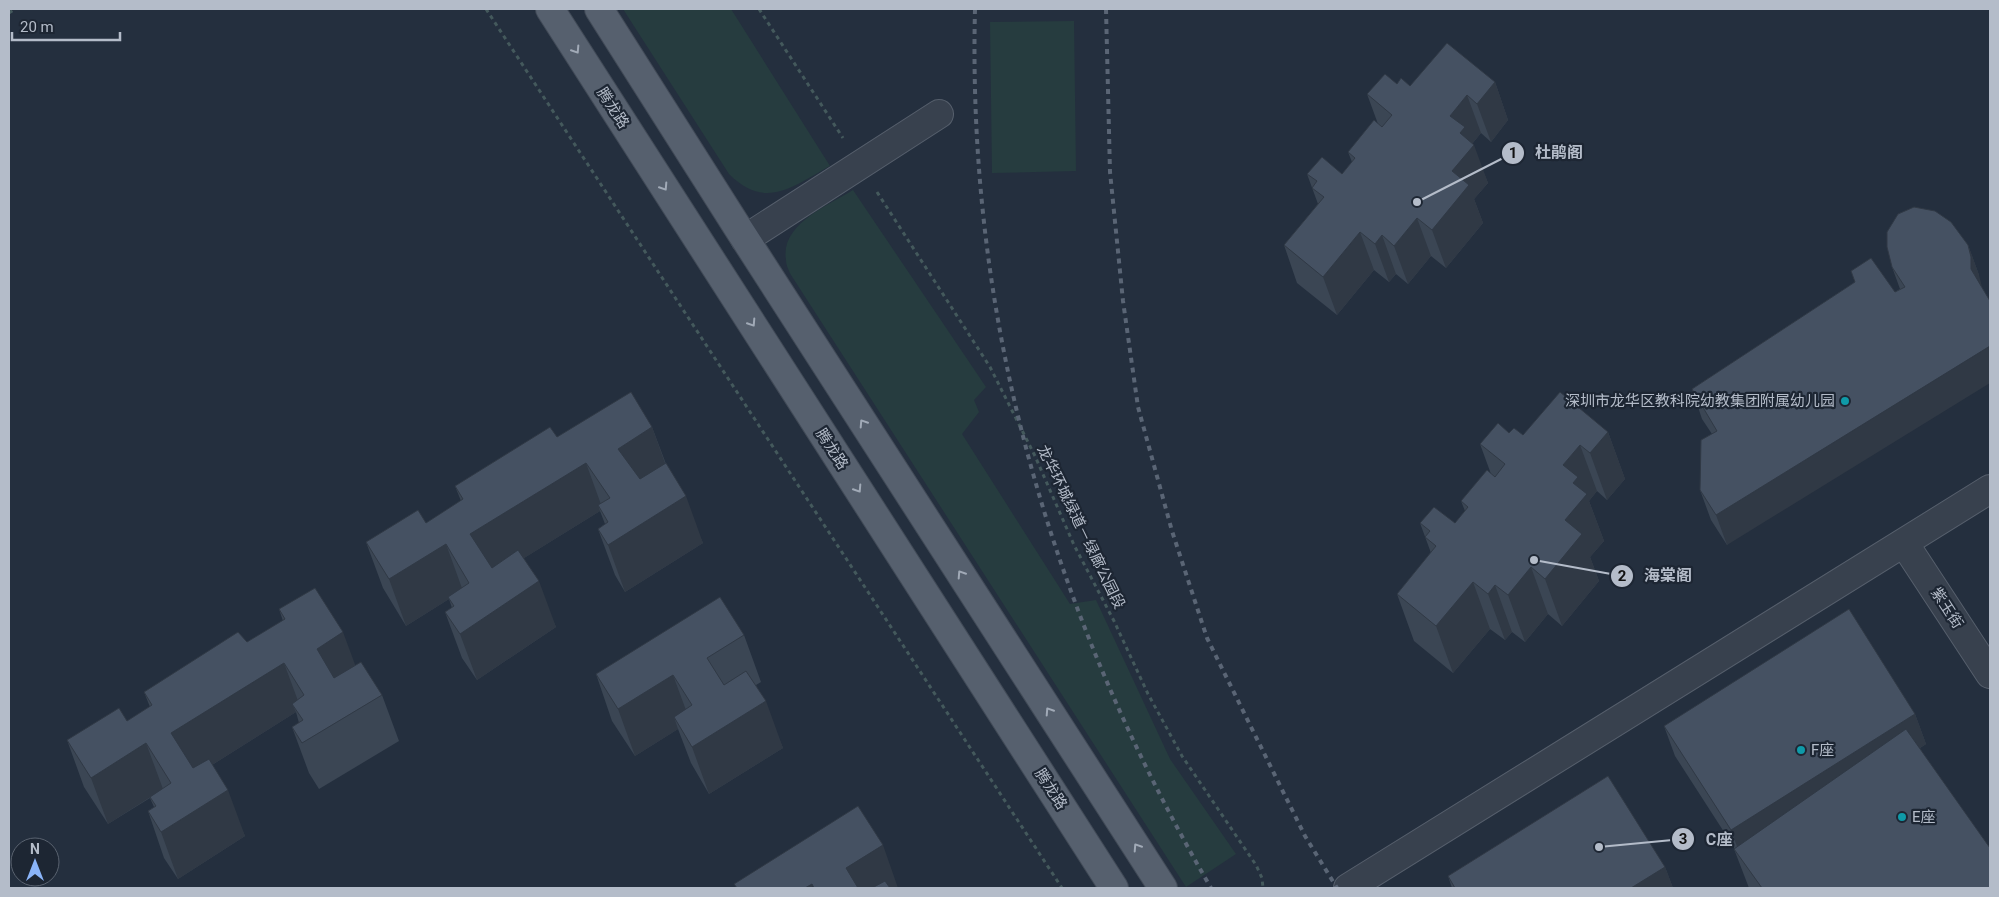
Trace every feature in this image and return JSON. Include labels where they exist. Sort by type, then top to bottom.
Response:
[{"type":"main road","name":"腾龙路","points":[[550,9],[1114,888]]},
{"type":"main road","points":[[599,9],[1163,888]]},
{"type":"street","points":[[745,238],[939,114]]},
{"type":"street","points":[[1348,888],[1990,489]]},
{"type":"street","name":"紫玉街","points":[[1904,542],[1990,674]]},
{"type":"path","points":[[9,13],[15,9]]},
{"type":"path","points":[[486,9],[1062,888]]},
{"type":"path","points":[[759,9],[845,142]]},
{"type":"path","name":"龙华环城绿道－绿廊公园段","points":[[874,187],[990,367],[1035,456],[1074,546],[1114,621],[1148,694],[1182,756],[1256,865],[1262,878],[1263,888]]},
{"type":"green space","points":[[623,9],[731,9],[830,166],[792,187],[779,191],[767,193],[755,191],[742,185],[729,174]]},
{"type":"green space","points":[[1074,21],[1076,171],[992,173],[990,22]]},
{"type":"green space","points":[[853,190],[986,387],[974,400],[979,412],[962,434],[1070,604],[1096,600],[1170,759],[1236,854],[1186,887],[789,272],[786,262],[786,247],[798,226],[820,209]]},
{"type":"building","points":[[1447,43],[1495,82],[1477,104],[1467,95],[1450,116],[1465,127],[1460,133],[1474,145],[1452,171],[1469,185],[1432,230],[1417,218],[1394,246],[1382,235],[1375,244],[1360,232],[1323,277],[1284,245],[1324,197],[1312,188],[1317,181],[1307,174],[1322,157],[1342,174],[1355,158],[1348,152],[1374,120],[1382,127],[1392,115],[1367,94],[1385,74],[1397,84],[1401,78],[1410,86]]},
{"type":"building","name":"深圳市龙华区教科院幼教集团附属幼儿园","points":[[1914,207],[1935,211],[1951,222],[1968,245],[1971,269],[1990,301],[1990,346],[1716,515],[1700,490],[1701,440],[1717,431],[1692,389],[1855,282],[1851,271],[1871,258],[1895,292],[1905,287],[1892,267],[1887,247],[1887,232],[1898,214]]},
{"type":"building","points":[[631,392],[652,427],[618,449],[640,479],[666,463],[686,496],[608,545],[598,529],[608,522],[598,505],[610,498],[586,463],[470,534],[492,568],[518,550],[539,581],[460,634],[445,612],[454,606],[448,597],[469,583],[446,544],[389,579],[366,542],[418,510],[426,523],[463,499],[455,486],[550,427],[557,437]]},
{"type":"building","points":[[1560,392],[1608,432],[1590,453],[1580,445],[1563,465],[1578,477],[1573,483],[1587,494],[1565,520],[1582,534],[1545,579],[1531,567],[1508,595],[1495,585],[1488,594],[1473,582],[1436,626],[1397,594],[1436,546],[1425,537],[1430,531],[1420,523],[1434,507],[1455,523],[1468,507],[1461,501],[1487,470],[1495,477],[1505,464],[1480,444],[1498,423],[1509,433],[1514,428],[1523,435]]},
{"type":"building","points":[[315,588],[343,632],[317,649],[334,678],[361,662],[382,695],[302,743],[292,727],[303,720],[292,704],[304,695],[284,663],[171,733],[193,768],[209,759],[228,790],[161,832],[148,811],[156,806],[150,797],[171,783],[146,743],[91,778],[67,740],[119,708],[127,721],[152,705],[144,692],[238,632],[247,642],[285,619],[279,609]]},
{"type":"building","points":[[720,597],[744,635],[707,658],[724,685],[746,671],[766,701],[692,747],[674,717],[692,705],[673,675],[618,709],[596,674]]},
{"type":"building","name":"F座","points":[[1849,609],[1915,714],[1731,830],[1664,726]]},
{"type":"building","name":"E座","points":[[1906,729],[1990,848],[1990,888],[1762,888],[1734,849]]},
{"type":"building","points":[[1608,776],[1665,867],[1631,888],[1455,888],[1448,876]]},
{"type":"building","points":[[858,806],[883,845],[846,868],[858,888],[814,888],[812,884],[805,888],[737,888],[734,884]]},
{"type":"building","points":[[885,881],[890,888],[872,888]]},
{"type":"railway","points":[[975,9],[976,127],[986,242],[1004,355],[1031,465],[1065,574],[1106,680],[1155,785],[1211,888]]},
{"type":"railway","points":[[1106,9],[1110,172],[1123,301],[1138,407],[1172,531],[1207,638],[1305,836],[1337,888]]},
{"type":"place","name":"杜鹃阁","points":[[1417,202]]},
{"type":"place","name":"深圳市龙华区教科院幼教集团附属幼儿园","points":[[1845,401]]},
{"type":"place","name":"海棠阁","points":[[1534,560]]},
{"type":"place","name":"F座","points":[[1801,750]]},
{"type":"place","name":"E座","points":[[1902,817]]},
{"type":"place","name":"C座","points":[[1599,847]]}]
